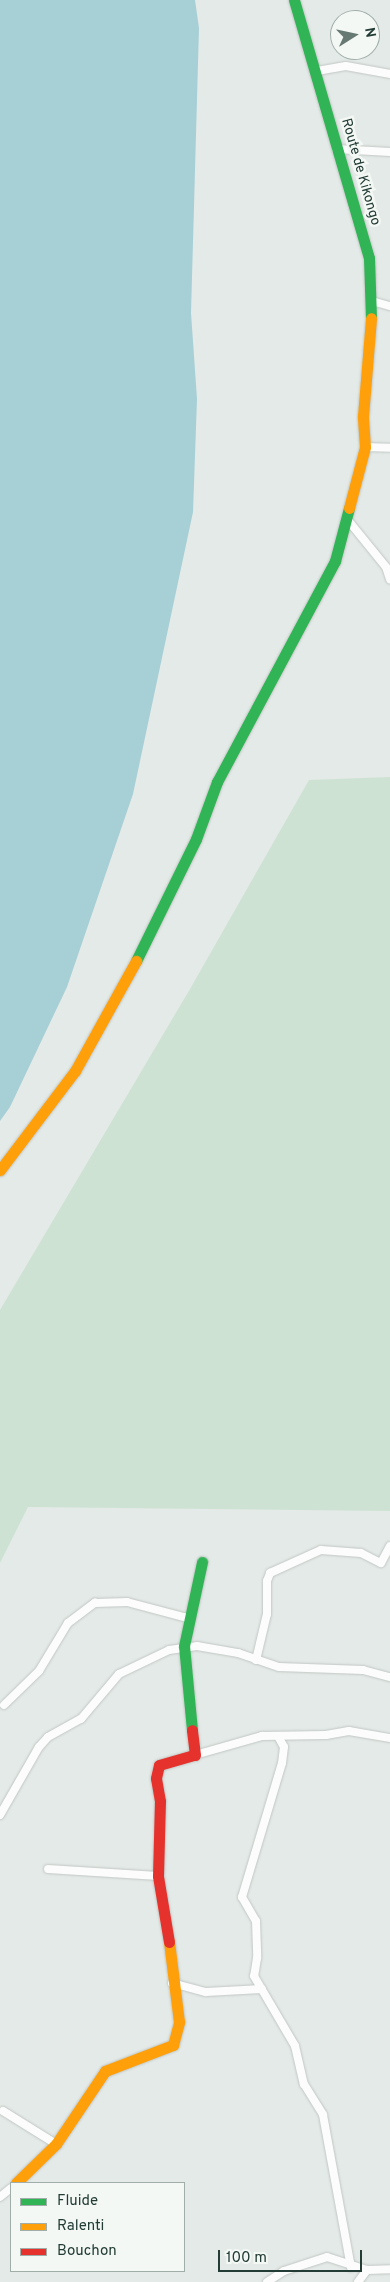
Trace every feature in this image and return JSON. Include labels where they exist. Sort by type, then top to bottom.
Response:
[{"type":"street","name":"Route de Kikongo","points":[[294,0],[317,71],[336,149],[369,258],[372,301],[363,416],[366,447]]},
{"type":"street","points":[[317,71],[346,66],[390,74]]},
{"type":"street","points":[[336,149],[390,152]]},
{"type":"street","points":[[372,301],[390,306]]},
{"type":"street","points":[[0,1170],[75,1070],[128,977],[196,839],[217,782],[335,561],[366,447],[390,448]]},
{"type":"street","points":[[347,519],[386,568],[390,579]]},
{"type":"street","points":[[256,1660],[267,1614],[267,1581],[270,1573],[321,1550],[361,1553],[381,1563],[390,1546]]},
{"type":"street","points":[[194,1754],[184,1646],[187,1618],[202,1562]]},
{"type":"street","points":[[4,1705],[39,1671],[68,1623],[95,1604],[127,1602],[187,1618]]},
{"type":"street","points":[[0,1815],[39,1746],[48,1738],[81,1719],[111,1681],[128,1668],[184,1646],[223,1650],[279,1667],[363,1670],[390,1677]]},
{"type":"street","points":[[17,2182],[56,2144],[105,2071],[173,2045],[179,2022],[172,1983],[175,1973],[158,1876],[160,1801],[156,1771],[159,1765],[262,1736],[279,1738],[349,1731],[390,1738]]},
{"type":"street","points":[[279,1738],[284,1747],[282,1763],[242,1897],[256,1921],[257,1958],[254,1976],[295,2046],[304,2084],[323,2115],[351,2267]]},
{"type":"street","points":[[48,1869],[158,1876]]},
{"type":"street","points":[[172,1983],[206,1992],[262,1989]]},
{"type":"street","points":[[3,2111],[56,2144]]},
{"type":"street","points":[[0,2197],[10,2189]]},
{"type":"street","points":[[267,2282],[284,2271],[327,2257],[351,2267],[367,2270],[390,2270]]},
{"type":"street","points":[[358,2282],[367,2270]]},
{"type":"green space","points":[[390,777],[390,1511],[28,1507],[0,1563],[0,1310],[190,989],[309,780]]},
{"type":"water","points":[[0,0],[195,0],[199,28],[191,313],[197,399],[193,512],[133,794],[67,987],[10,1107],[0,1121]]},
{"type":"traffic: fast","points":[[294,0],[369,258],[371,318]]},
{"type":"traffic: fast","points":[[136,961],[196,839],[217,782],[335,561],[349,508]]},
{"type":"traffic: fast","points":[[192,1730],[184,1646],[202,1562]]},
{"type":"traffic: slow","points":[[349,508],[365,447],[363,416],[371,318]]},
{"type":"traffic: slow","points":[[0,1170],[75,1071],[136,961]]},
{"type":"traffic: slow","points":[[17,2182],[56,2144],[105,2071],[173,2045],[179,2022],[169,1942]]},
{"type":"traffic: jam","points":[[169,1942],[158,1876],[160,1801],[156,1778],[159,1765],[195,1755],[192,1730]]}]
